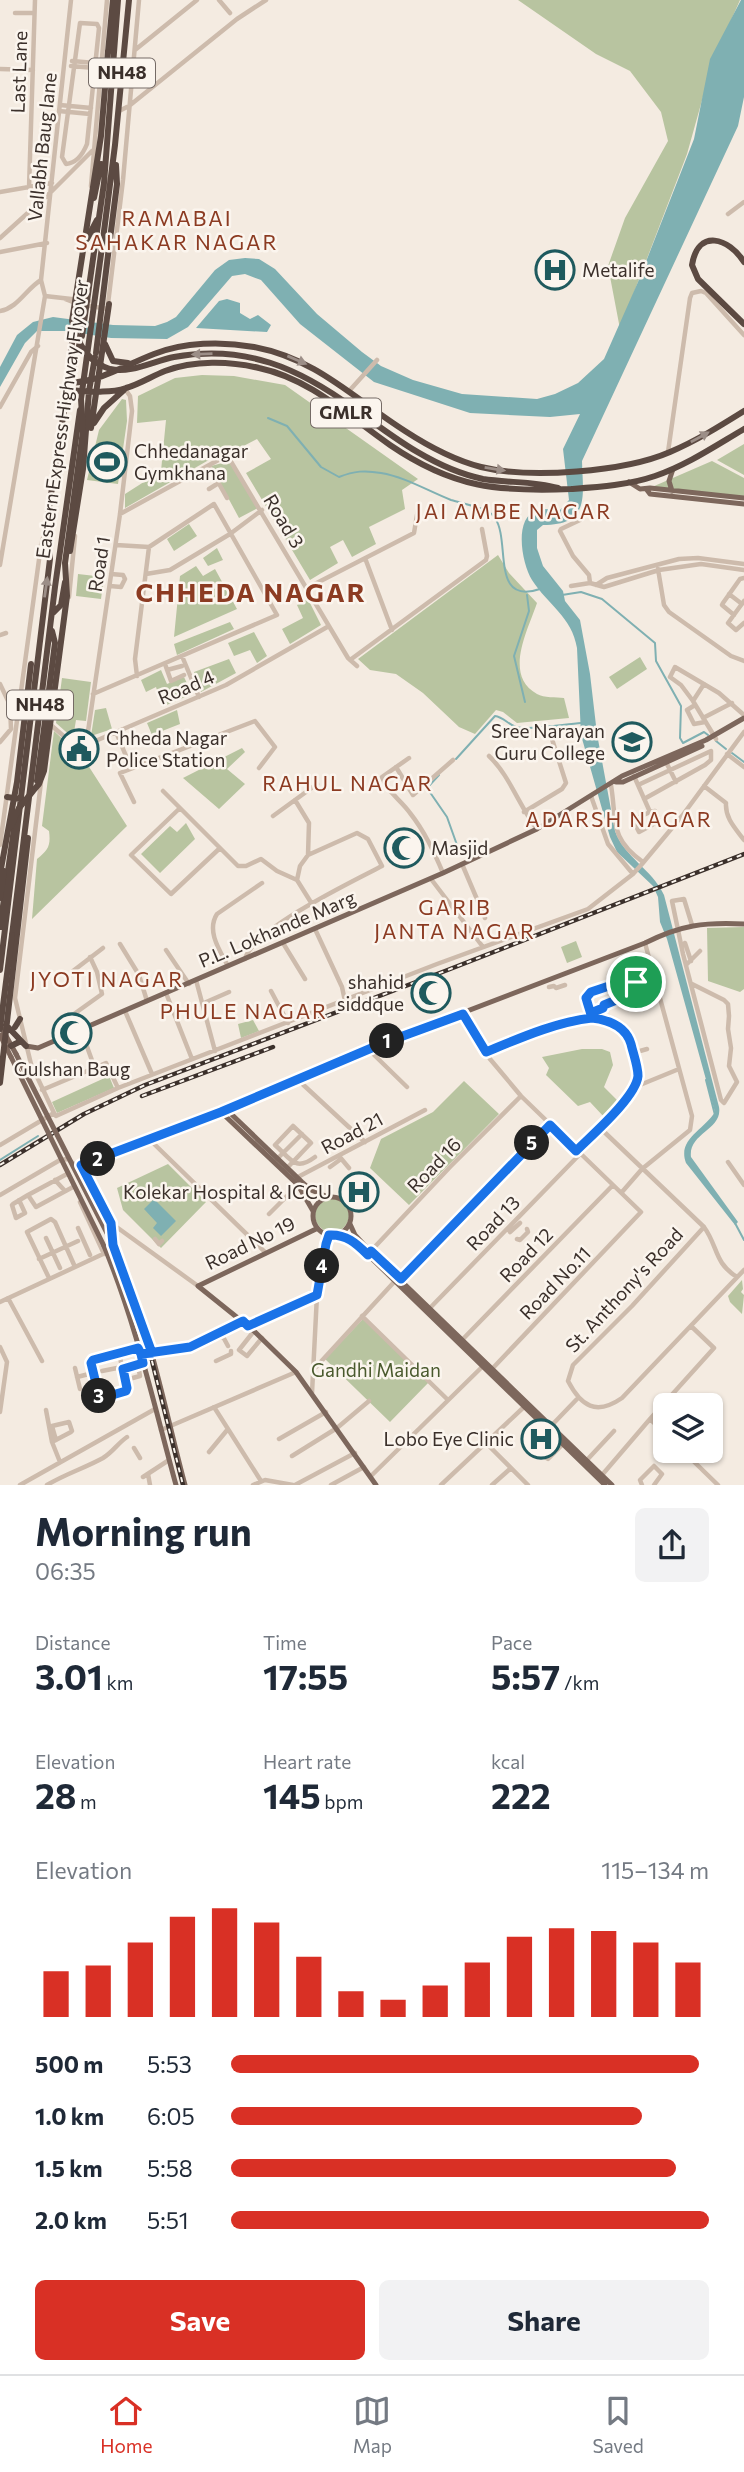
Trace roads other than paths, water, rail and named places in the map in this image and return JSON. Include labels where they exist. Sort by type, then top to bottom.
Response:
[{"type":"highway","points":[[113,0],[101,136],[72,321],[77,341],[83,350],[97,363],[112,369],[128,370],[173,357],[204,354],[263,360],[302,374],[410,448],[457,470],[494,481],[543,483],[563,489]]},
{"type":"highway","name":"NH48","points":[[102,246],[99,215],[104,183],[118,0]]},
{"type":"highway","name":"NH48","points":[[27,783],[38,648],[50,559],[46,527],[69,386],[117,184],[115,145],[129,0]]},
{"type":"highway","points":[[73,370],[70,358],[89,222],[105,145]]},
{"type":"highway","points":[[87,239],[99,215]]},
{"type":"highway","points":[[744,262],[727,243],[713,241],[704,244],[697,251],[692,265],[695,275],[744,324]]},
{"type":"highway","points":[[91,428],[97,392],[95,380],[102,246]]},
{"type":"highway","name":"Eastern Express Highway Flyover","points":[[52,615],[102,246]]},
{"type":"highway","points":[[52,615],[61,605],[83,469],[89,391],[95,380],[109,307]]},
{"type":"highway","points":[[104,342],[113,361],[124,364],[136,362]]},
{"type":"highway","name":"GMLR","points":[[69,386],[95,380],[155,354],[185,346],[251,346],[294,358],[320,370],[416,438],[468,462],[511,471],[589,470],[628,464],[668,453],[744,411]]},
{"type":"highway","name":"GMLR","points":[[69,386],[97,392],[125,389],[162,372],[187,366],[232,364],[261,368],[287,376],[316,391],[391,446],[447,475],[477,486],[509,491],[589,488],[629,482],[673,469],[744,429]]},
{"type":"highway","points":[[86,438],[104,408],[125,389]]},
{"type":"highway","points":[[0,898],[13,819],[39,784],[44,771],[67,596],[65,563],[83,432],[81,399]]},
{"type":"highway","name":"NH48","points":[[3,1024],[8,935],[52,615]]},
{"type":"highway","points":[[32,792],[39,773],[55,643],[50,626]]},
{"type":"highway","points":[[0,874],[17,782],[32,664],[38,648]]},
{"type":"highway","points":[[0,928],[13,831],[20,799],[27,783]]},
{"type":"highway","points":[[0,1083],[10,1056],[3,1024],[13,996],[29,833],[27,783]]},
{"type":"highway","points":[[7,797],[20,799]]},
{"type":"highway","points":[[30,807],[38,807]]},
{"type":"highway","name":"NH48","points":[[0,970],[8,935]]},
{"type":"highway","points":[[15,1027],[20,1019]]},
{"type":"highway","points":[[3,1024],[15,1027],[23,1041]]},
{"type":"highway","points":[[3,1024],[23,1041]]},
{"type":"highway","points":[[5,1041],[23,1041]]},
{"type":"main road","points":[[672,491],[669,481],[673,469]]},
{"type":"main road","points":[[629,482],[647,490],[744,498]]},
{"type":"main road","points":[[647,490],[650,494],[744,504]]},
{"type":"main road","name":"P.L. Lokhande Marg","points":[[612,784],[623,782],[676,755],[691,755],[744,719]]},
{"type":"main road","name":"P.L. Lokhande Marg","points":[[23,1041],[38,1048],[316,929],[537,829],[622,776],[715,738]]},
{"type":"main road","points":[[224,1111],[368,1049],[645,943],[675,929],[704,923],[744,924]]},
{"type":"main road","points":[[5,1041],[104,1246],[139,1351],[176,1485]]},
{"type":"main road","points":[[10,1056],[111,1242],[152,1353],[186,1485]]},
{"type":"main road","points":[[224,1111],[287,1168],[313,1211]]},
{"type":"main road","points":[[224,1111],[294,1179],[327,1197],[339,1197],[345,1201],[352,1215],[350,1224],[339,1234]]},
{"type":"main road","points":[[327,1197],[316,1204],[313,1211],[316,1229],[329,1235],[339,1234],[369,1253],[612,1485]]},
{"type":"main road","points":[[350,1224],[369,1253]]},
{"type":"main road","name":"Road No 19","points":[[198,1286],[316,1229]]},
{"type":"main road","points":[[198,1286],[246,1323],[296,1371],[376,1485]]},
{"type":"main road","points":[[139,1351],[152,1353],[190,1347],[246,1323]]},
{"type":"main road","points":[[550,1428],[605,1485]]},
{"type":"street","name":"Last Lane","points":[[29,188],[35,0]]},
{"type":"street","name":"Vallabh Baug lane","points":[[45,296],[41,280],[71,0]]},
{"type":"street","points":[[89,222],[92,151],[107,0]]},
{"type":"street","points":[[0,565],[45,296],[109,307],[138,0]]},
{"type":"street","points":[[134,51],[197,0]]},
{"type":"street","points":[[219,0],[230,13]]},
{"type":"street","points":[[119,111],[129,106],[237,19],[266,0]]},
{"type":"street","points":[[15,13],[34,13]]},
{"type":"street","points":[[80,23],[99,27],[87,144],[80,157],[66,164],[62,157],[74,64],[80,23]]},
{"type":"street","points":[[68,27],[78,28]]},
{"type":"street","points":[[64,63],[95,65]]},
{"type":"street","points":[[0,69],[33,70]]},
{"type":"street","points":[[60,108],[91,111]]},
{"type":"street","points":[[55,148],[63,149]]},
{"type":"street","points":[[0,238],[92,151]]},
{"type":"street","points":[[0,192],[52,183]]},
{"type":"street","points":[[728,214],[744,202]]},
{"type":"street","points":[[0,252],[47,243]]},
{"type":"street","points":[[0,311],[14,305],[41,280]]},
{"type":"street","points":[[668,453],[692,293],[706,293],[744,335]]},
{"type":"street","points":[[0,407],[31,352],[38,346]]},
{"type":"street","points":[[350,390],[377,360]]},
{"type":"street","name":"Road 1","points":[[86,745],[116,545],[132,411],[130,396],[125,389]]},
{"type":"street","name":"Road 3","points":[[209,466],[222,458],[230,460],[329,626],[357,667]]},
{"type":"street","points":[[120,514],[209,466],[227,498]]},
{"type":"street","points":[[83,469],[71,583],[13,996],[23,1041],[55,1116],[152,1074],[587,909],[643,863],[744,732]]},
{"type":"street","points":[[209,489],[217,484]]},
{"type":"street","points":[[93,694],[276,615],[214,504],[149,547],[116,545]]},
{"type":"street","points":[[307,588],[414,533],[418,509]]},
{"type":"street","points":[[146,574],[170,570],[230,534],[262,510]]},
{"type":"street","points":[[580,520],[560,531],[573,556],[593,584]]},
{"type":"street","points":[[0,845],[14,729],[41,545],[46,527]]},
{"type":"street","points":[[350,660],[488,559],[482,529]]},
{"type":"street","points":[[137,676],[135,659],[149,547]]},
{"type":"street","points":[[365,558],[392,630]]},
{"type":"street","points":[[593,584],[658,564],[691,558],[744,570]]},
{"type":"street","points":[[691,558],[692,565]]},
{"type":"street","points":[[658,564],[664,604],[669,612],[730,656],[744,661]]},
{"type":"street","points":[[571,586],[610,586],[659,570],[692,565],[744,564]]},
{"type":"street","points":[[633,571],[633,578]]},
{"type":"street","points":[[110,586],[121,587],[125,579],[123,575],[111,574]]},
{"type":"street","points":[[734,615],[722,605],[740,579],[744,578]]},
{"type":"street","points":[[729,594],[743,602],[728,623],[733,630],[744,623]]},
{"type":"street","name":"Road 4","points":[[86,745],[226,685],[329,626]]},
{"type":"street","points":[[182,656],[199,697]]},
{"type":"street","points":[[165,664],[171,681],[184,675]]},
{"type":"street","points":[[167,670],[182,666]]},
{"type":"street","points":[[715,738],[681,684],[670,676],[675,667],[732,703],[744,719]]},
{"type":"street","points":[[681,684],[689,674]]},
{"type":"street","points":[[0,684],[9,705],[14,729]]},
{"type":"street","points":[[704,684],[687,710],[694,724],[732,703]]},
{"type":"street","points":[[134,802],[120,774],[255,721],[275,747],[259,768]]},
{"type":"street","points":[[52,726],[74,746],[86,745]]},
{"type":"street","points":[[0,742],[14,729]]},
{"type":"street","points":[[116,732],[131,768]]},
{"type":"street","points":[[524,812],[565,786],[565,775],[551,736]]},
{"type":"street","points":[[638,785],[691,755],[711,751],[711,760],[698,770],[644,799]]},
{"type":"street","points":[[727,754],[744,767]]},
{"type":"street","points":[[691,755],[698,770]]},
{"type":"street","points":[[489,756],[500,767],[524,812],[537,829]]},
{"type":"street","points":[[409,758],[382,777],[393,796],[409,811],[434,849],[443,873]]},
{"type":"street","points":[[396,767],[413,794],[453,760]]},
{"type":"street","points":[[666,762],[676,782]]},
{"type":"street","points":[[634,776],[650,811]]},
{"type":"street","points":[[273,816],[317,784]]},
{"type":"street","points":[[612,784],[615,824],[622,844],[643,863]]},
{"type":"street","points":[[704,786],[726,803],[729,820],[744,840]]},
{"type":"street","points":[[163,791],[238,866],[246,866],[261,859],[277,871],[297,880],[312,904]]},
{"type":"street","points":[[592,796],[608,845],[634,873]]},
{"type":"street","points":[[295,800],[309,823],[308,855]]},
{"type":"street","points":[[180,808],[131,855],[171,894],[220,848]]},
{"type":"street","points":[[650,811],[655,811],[659,821],[639,832],[633,820],[650,811]]},
{"type":"street","points":[[245,960],[247,951],[257,940],[312,904],[382,866],[368,839],[357,834],[308,855],[300,866],[297,880]]},
{"type":"street","points":[[462,864],[485,918]]},
{"type":"street","points":[[430,879],[483,947]]},
{"type":"street","points":[[228,966],[218,948],[213,930],[214,920],[217,914],[262,883]]},
{"type":"street","points":[[689,963],[675,929],[672,901],[684,899],[692,925]]},
{"type":"street","points":[[316,929],[342,987],[345,1001]]},
{"type":"street","points":[[283,943],[305,979]]},
{"type":"street","points":[[463,1014],[486,1052],[522,1096],[622,1193],[642,1169],[690,1130],[692,1116],[645,943]]},
{"type":"street","points":[[685,943],[692,984],[721,1100],[726,1102],[737,1082],[729,1066],[731,1048],[728,1004],[692,984]]},
{"type":"street","points":[[120,944],[139,975],[147,1001]]},
{"type":"street","points":[[73,971],[103,948]]},
{"type":"street","points":[[166,950],[188,984]]},
{"type":"street","points":[[689,963],[700,951]]},
{"type":"street","points":[[65,1037],[75,1014],[102,994],[90,957]]},
{"type":"street","points":[[548,988],[563,985],[557,977]]},
{"type":"street","points":[[196,980],[215,1051]]},
{"type":"street","points":[[486,1052],[592,1015],[626,996],[630,999],[639,995],[635,980],[591,992],[586,998],[592,1015],[619,1026],[629,1039],[638,1074],[635,1087]]},
{"type":"street","points":[[0,990],[13,996]]},
{"type":"street","points":[[271,991],[288,1023]]},
{"type":"street","points":[[204,1003],[229,992]]},
{"type":"street","points":[[166,993],[192,1059]]},
{"type":"street","points":[[0,1001],[9,1005]]},
{"type":"street","points":[[125,1011],[152,1074]]},
{"type":"street","points":[[81,1030],[94,1066]]},
{"type":"street","points":[[368,1049],[407,1087]]},
{"type":"street","points":[[633,1053],[647,1049]]},
{"type":"street","points":[[42,1090],[106,1063],[118,1088]]},
{"type":"street","points":[[635,1087],[679,1069]]},
{"type":"street","points":[[297,1079],[365,1142]]},
{"type":"street","name":"Road 13","points":[[428,1310],[519,1222],[635,1087]]},
{"type":"street","name":"Road 16","points":[[369,1253],[522,1096]]},
{"type":"street","name":"Road 21","points":[[294,1179],[330,1164],[425,1110]]},
{"type":"street","points":[[0,1195],[60,1160],[68,1159],[75,1165],[81,1165],[224,1111]]},
{"type":"street","points":[[0,1145],[54,1113]]},
{"type":"street","points":[[315,1368],[362,1316],[550,1125]]},
{"type":"street","points":[[287,1168],[293,1161],[311,1143],[293,1126],[275,1145],[293,1161],[304,1165],[315,1157]]},
{"type":"street","points":[[599,1127],[704,1227],[712,1238],[718,1258],[726,1270],[737,1277]]},
{"type":"street","points":[[277,1159],[302,1134]]},
{"type":"street","points":[[149,1139],[263,1254]]},
{"type":"street","points":[[340,1157],[349,1168]]},
{"type":"street","points":[[0,1302],[75,1266],[105,1255],[60,1160]]},
{"type":"street","points":[[728,1162],[744,1185]]},
{"type":"street","points":[[81,1165],[111,1223],[198,1286]]},
{"type":"street","points":[[738,1176],[744,1171]]},
{"type":"street","points":[[19,1200],[66,1174]]},
{"type":"street","points":[[55,1180],[65,1191]]},
{"type":"street","points":[[269,1214],[298,1185]]},
{"type":"street","name":"Road 12","points":[[461,1342],[612,1185]]},
{"type":"street","points":[[28,1195],[36,1207],[73,1187]]},
{"type":"street","name":"Road No.11","points":[[491,1371],[641,1212],[622,1193]]},
{"type":"street","points":[[49,1278],[28,1234],[29,1229],[52,1219],[75,1266]]},
{"type":"street","points":[[111,1223],[111,1242]]},
{"type":"street","name":"St. Anthony's Road","points":[[577,1399],[568,1381],[573,1365],[632,1306],[704,1227]]},
{"type":"street","points":[[78,1228],[80,1240],[90,1255]]},
{"type":"street","points":[[517,1239],[520,1240],[527,1229]]},
{"type":"street","points":[[39,1259],[94,1234]]},
{"type":"street","points":[[312,1393],[317,1295],[329,1235]]},
{"type":"street","points":[[46,1238],[60,1268]]},
{"type":"street","points":[[155,1239],[159,1244],[162,1241]]},
{"type":"street","points":[[550,1428],[577,1399],[591,1407],[611,1406],[622,1398],[744,1269]]},
{"type":"street","points":[[246,1323],[317,1295]]},
{"type":"street","points":[[8,1298],[42,1361]]},
{"type":"street","points":[[362,1316],[448,1400]]},
{"type":"street","points":[[602,1475],[714,1348],[691,1325]]},
{"type":"street","points":[[254,1331],[239,1350],[247,1356],[262,1339]]},
{"type":"street","points":[[216,1361],[229,1355],[230,1348],[222,1335]]},
{"type":"street","points":[[210,1342],[215,1338]]},
{"type":"street","points":[[0,1347],[7,1362],[0,1412]]},
{"type":"street","points":[[124,1368],[127,1390],[99,1396],[92,1361],[119,1353],[139,1351]]},
{"type":"street","points":[[102,1371],[124,1368],[141,1364],[139,1377],[128,1379],[124,1368],[119,1353]]},
{"type":"street","points":[[371,1476],[484,1364]]},
{"type":"street","points":[[75,1368],[80,1389]]},
{"type":"street","points":[[161,1430],[296,1371]]},
{"type":"street","points":[[77,1377],[93,1373]]},
{"type":"street","points":[[100,1390],[107,1388],[109,1396]]},
{"type":"street","points":[[292,1456],[337,1428],[369,1401]]},
{"type":"street","points":[[442,1485],[526,1405]]},
{"type":"street","points":[[214,1406],[261,1481]]},
{"type":"street","points":[[20,1485],[156,1409]]},
{"type":"street","points":[[46,1410],[61,1462]]},
{"type":"street","points":[[279,1439],[326,1412]]},
{"type":"street","points":[[650,1419],[653,1422]]},
{"type":"street","points":[[69,1422],[72,1431],[54,1441],[52,1426],[69,1422]]},
{"type":"street","points":[[47,1485],[112,1452],[116,1444],[128,1438],[122,1428]]},
{"type":"street","points":[[209,1452],[228,1429]]},
{"type":"street","points":[[586,1461],[614,1431]]},
{"type":"street","points":[[556,1437],[541,1454],[547,1460],[563,1444]]},
{"type":"street","points":[[487,1444],[528,1485]]},
{"type":"street","points":[[134,1448],[140,1458]]},
{"type":"street","points":[[253,1485],[270,1480],[294,1485],[355,1453]]},
{"type":"street","points":[[150,1485],[145,1476],[169,1460]]},
{"type":"street","points":[[695,1463],[718,1485]]},
{"type":"street","points":[[331,1485],[365,1466]]},
{"type":"street","points":[[642,1485],[640,1480],[654,1466],[662,1474],[657,1483]]},
{"type":"street","points":[[492,1485],[511,1468]]},
{"type":"water","points":[[741,0],[744,0],[744,97],[738,126],[582,461],[583,486],[580,506],[569,520],[543,525],[537,530],[537,548],[543,566],[563,591],[565,601],[580,620],[615,831],[625,849],[653,878],[664,895],[719,1107],[716,1121],[695,1142],[691,1157],[738,1222],[735,1225],[686,1163],[684,1155],[688,1141],[715,1112],[660,922],[658,897],[653,886],[617,852],[610,837],[581,735],[577,648],[574,637],[565,619],[532,580],[523,553],[522,531],[529,515],[540,509],[560,510],[569,500],[563,449],[580,414],[550,417],[470,413],[374,382],[300,324],[261,280],[245,274],[232,276],[188,327],[167,339],[111,338],[67,331],[37,331],[25,343],[0,387],[0,367],[17,335],[33,322],[53,317],[113,325],[155,326],[176,317],[215,270],[229,260],[245,258],[259,259],[275,269],[317,314],[362,352],[381,366],[413,380],[462,394],[537,399],[578,383],[604,359],[638,282],[694,139],[710,59]]},
{"type":"water","points":[[227,299],[240,303],[240,313],[250,319],[258,315],[271,325],[267,332],[196,328],[219,301]]},
{"type":"water","points":[[154,1199],[176,1221],[161,1236],[153,1228],[157,1223],[144,1209]]},
{"type":"waterway","points":[[268,418],[287,426],[321,467],[339,477],[365,471],[390,475],[489,512],[499,528],[508,580],[514,588],[524,592],[540,589]]},
{"type":"waterway","points":[[562,595],[581,592],[602,599],[655,643],[656,661],[681,706],[680,738],[683,743],[704,732],[708,735]]},
{"type":"waterway","points":[[525,702],[514,656],[529,611],[527,595]]},
{"type":"waterway","points":[[456,759],[495,716],[522,728],[581,723]]},
{"type":"waterway","points":[[716,741],[726,749]]},
{"type":"waterway","points":[[732,753],[744,762]]},
{"type":"waterway","points":[[439,775],[427,788],[447,817],[457,845]]},
{"type":"waterway","points":[[706,1080],[715,1115]]},
{"type":"waterway","points":[[0,1160],[38,1136]]},
{"type":"waterway","points":[[735,1223],[744,1240]]},
{"type":"railway","points":[[0,1165],[84,1114],[145,1085],[744,854]]},
{"type":"railway","points":[[142,1096],[273,1047]]},
{"type":"railway","points":[[123,1265],[150,1353],[183,1485]]},
{"type":"place","name":"Metalife","points":[[555,270]]},
{"type":"place","name":"Chhedanagar Gymkhana","points":[[107,462]]},
{"type":"place","name":"Sree Narayan Guru College","points":[[632,742]]},
{"type":"place","name":"Chheda Nagar Police Station","points":[[79,749]]},
{"type":"place","name":"Masjid","points":[[404,848]]},
{"type":"place","name":"shahid siddque","points":[[431,993]]},
{"type":"place","name":"Gulshan Baug","points":[[72,1033]]},
{"type":"place","name":"Kolekar Hospital & ICCU","points":[[359,1192]]},
{"type":"place","name":"Lobo Eye Clinic","points":[[541,1439]]},
{"type":"district","name":"RAMABAI SAHAKAR NAGAR","points":[[177,231]]},
{"type":"district","name":"JAI AMBE NAGAR","points":[[514,512]]},
{"type":"district","name":"CHHEDA NAGAR","points":[[251,593]]},
{"type":"district","name":"RAHUL NAGAR","points":[[348,784]]},
{"type":"district","name":"ADARSH NAGAR","points":[[619,820]]},
{"type":"district","name":"GARIB JANTA NAGAR","points":[[455,920]]},
{"type":"district","name":"JYOTI NAGAR","points":[[107,980]]},
{"type":"district","name":"PHULE NAGAR","points":[[244,1012]]},
{"type":"park label","name":"Gandhi Maidan","points":[[376,1370]]}]
